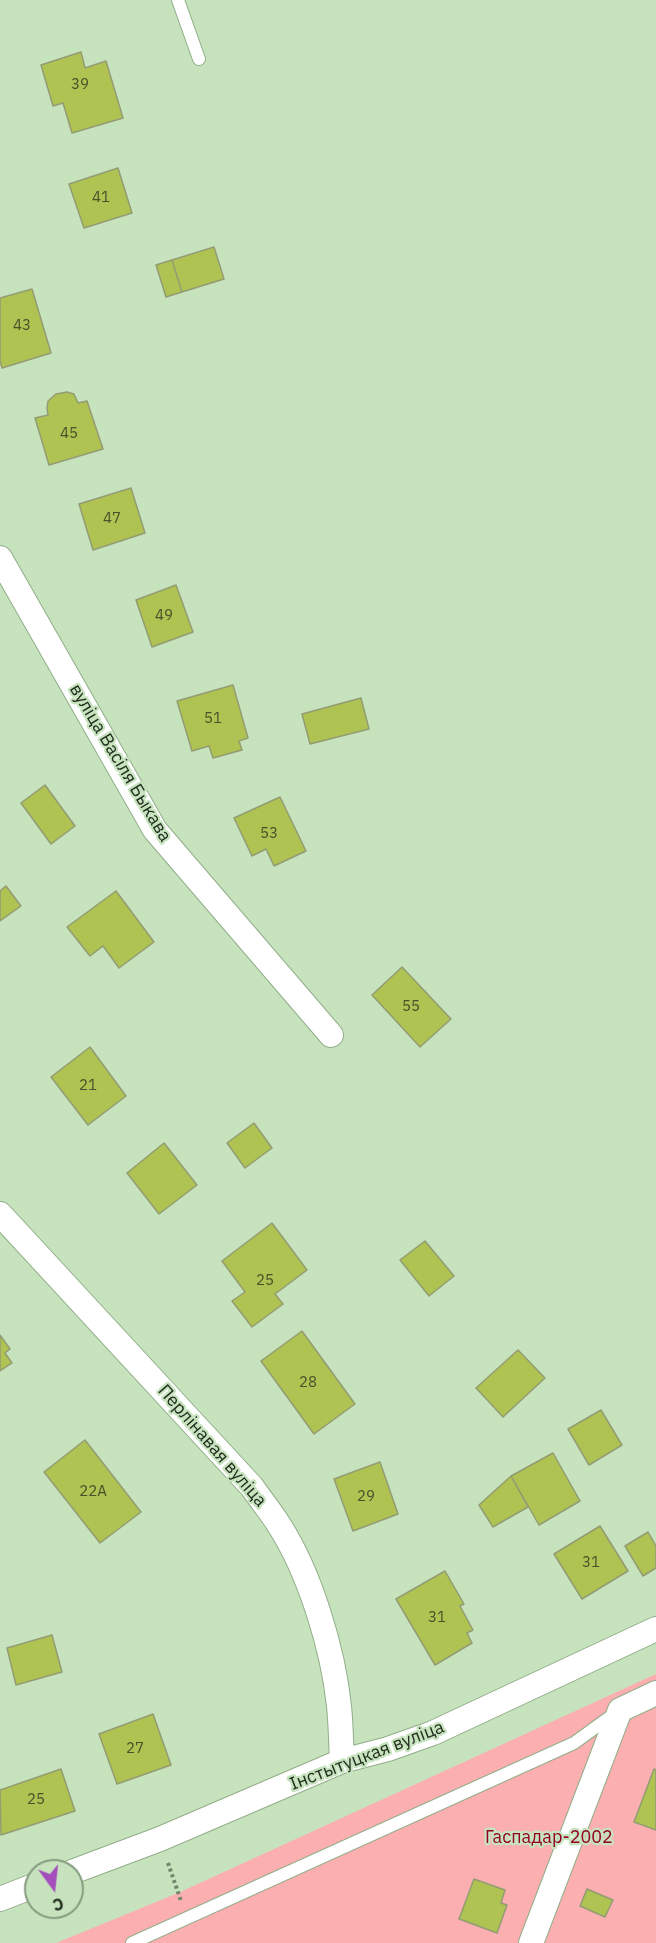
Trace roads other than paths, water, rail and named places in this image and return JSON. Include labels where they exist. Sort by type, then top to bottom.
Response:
[{"type":"street","name":"вуліца Васіля Быкава","points":[[0,558],[155,830],[331,1035]]},
{"type":"street","name":"Перлінавая вуліца","points":[[0,1214],[252,1487],[279,1526],[299,1562],[331,1657],[339,1705],[342,1761]]},
{"type":"street","name":"Інстытуцкая вуліца","points":[[84,1868],[160,1839],[342,1761],[388,1749],[433,1733],[656,1629]]},
{"type":"street","points":[[531,1943],[620,1710],[656,1693]]},
{"type":"street","points":[[0,1899],[24,1890]]},
{"type":"lane","points":[[178,0],[200,59]]},
{"type":"lane","points":[[132,1943],[574,1743],[620,1710]]},
{"type":"park label","name":"Гаспадар-2002","points":[[549,1838]]}]
